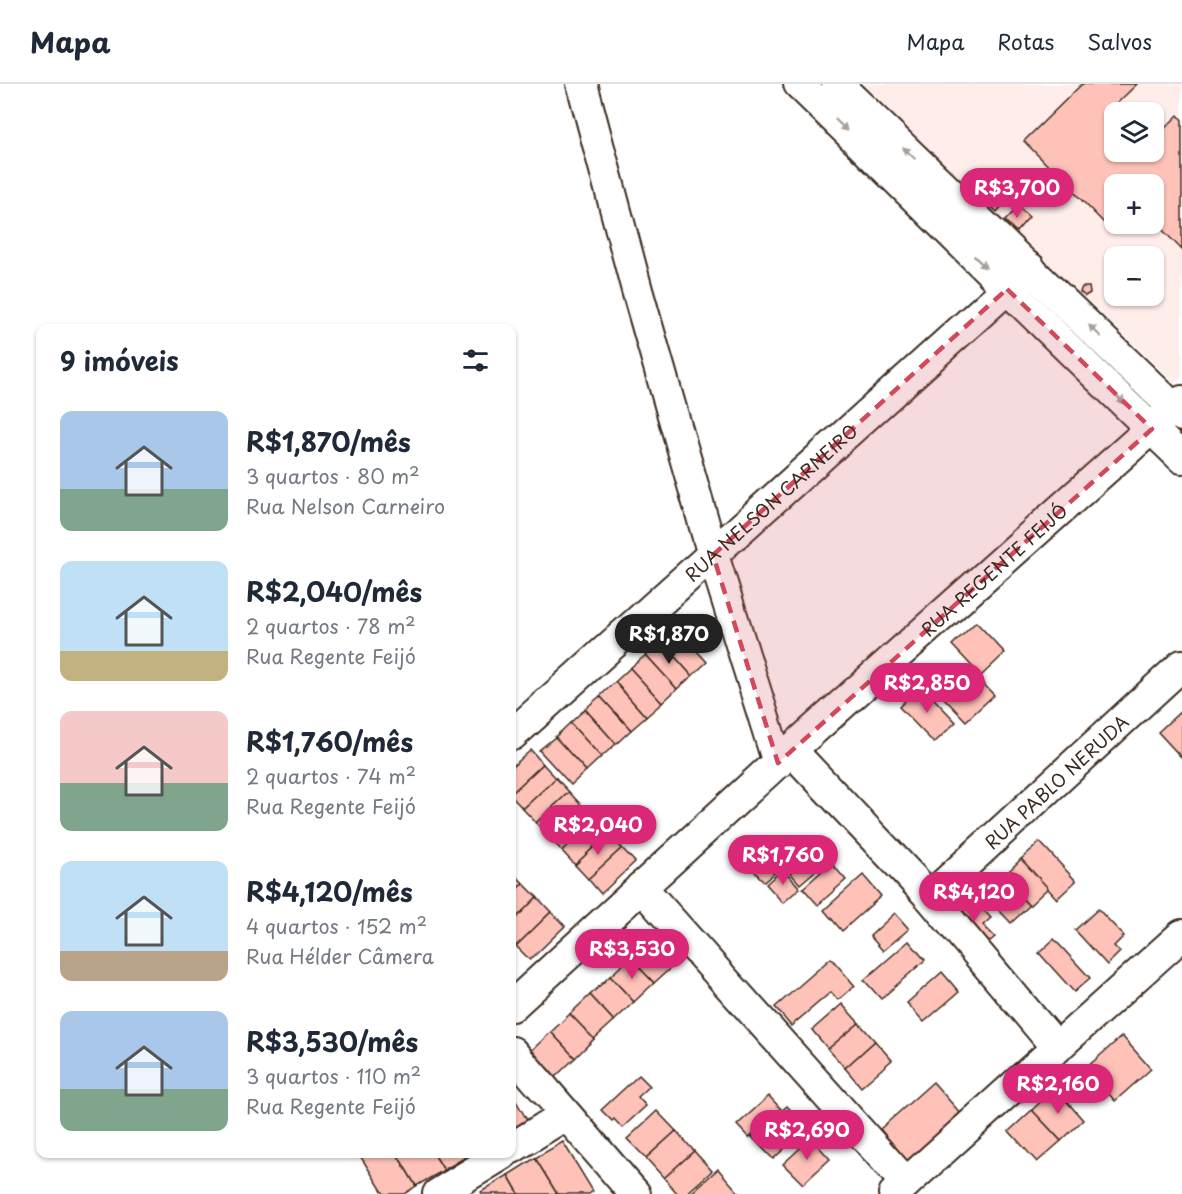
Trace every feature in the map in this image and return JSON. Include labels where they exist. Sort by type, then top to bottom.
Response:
[{"type":"street","points":[[582,84],[637,290],[713,555],[784,757],[930,897],[1057,1048]]},
{"type":"street","points":[[799,84],[1030,268],[1179,409]]},
{"type":"street","points":[[837,84],[927,188],[1007,289],[1182,458]]},
{"type":"street","name":"RUA NELSON CARNEIRO","points":[[516,731],[1030,268]]},
{"type":"street","name":"RUA REGENTE FEIJÓ","points":[[516,1002],[784,757],[1152,429],[1179,409]]},
{"type":"street","name":"RUA PABLO NERUDA","points":[[930,897],[1182,665]]},
{"type":"street","points":[[641,887],[900,1189],[1182,935]]},
{"type":"street","points":[[516,1057],[635,1194]]},
{"type":"street","points":[[516,1146],[565,1115]]},
{"type":"street","points":[[438,1194],[496,1158]]},
{"type":"highlighted area","points":[[1007,289],[1152,429],[778,763],[713,555]]},
{"type":"shaded area","points":[[858,84],[1182,84],[1182,377],[1175,383]]},
{"type":"building","points":[[1082,84],[1137,84],[1118,102],[1104,102],[1104,162],[1164,162],[1164,129],[1178,115],[1182,120],[1182,250],[1164,231],[1164,174],[1104,174],[1104,223],[1024,141]]},
{"type":"building","points":[[991,179],[1010,197],[997,212],[977,193]]},
{"type":"building","points":[[1018,207],[1029,217],[1016,232],[1005,221]]},
{"type":"building","points":[[1082,287],[1089,287],[1090,293],[1085,296],[1080,292]]},
{"type":"building","points":[[976,622],[1005,653],[981,676],[952,645]]},
{"type":"building","points":[[676,628],[707,662],[692,676],[661,641]]},
{"type":"building","points":[[661,641],[692,676],[677,689],[646,655]]},
{"type":"building","points":[[646,655],[677,689],[662,703],[630,668]]},
{"type":"building","points":[[630,668],[662,703],[646,717],[615,682]]},
{"type":"building","points":[[970,670],[994,695],[966,721],[942,696]]},
{"type":"building","points":[[615,682],[646,717],[631,730],[600,696]]},
{"type":"building","points":[[921,685],[956,722],[934,743],[899,707]]},
{"type":"building","points":[[600,696],[631,730],[616,744],[585,709]]},
{"type":"building","points":[[585,709],[616,744],[601,757],[570,723]]},
{"type":"building","points":[[1182,710],[1182,758],[1158,732]]},
{"type":"building","points":[[570,723],[601,757],[586,771],[555,737]]},
{"type":"building","points":[[555,737],[586,771],[571,785],[539,750]]},
{"type":"building","points":[[531,750],[543,764],[516,789],[516,763]]},
{"type":"building","points":[[543,764],[556,778],[523,809],[516,801],[516,789]]},
{"type":"building","points":[[556,778],[569,792],[536,823],[523,809]]},
{"type":"building","points":[[569,792],[582,806],[549,837],[536,823]]},
{"type":"building","points":[[582,806],[596,820],[562,851],[549,837]]},
{"type":"building","points":[[596,820],[608,834],[575,865],[562,851]]},
{"type":"building","points":[[608,834],[622,848],[588,879],[575,865]]},
{"type":"building","points":[[1040,842],[1076,881],[1057,899],[1021,859]]},
{"type":"building","points":[[814,843],[828,860],[800,884],[786,868]]},
{"type":"building","points":[[622,848],[635,862],[601,894],[588,879]]},
{"type":"building","points":[[764,850],[780,868],[764,882],[748,864]]},
{"type":"building","points":[[1021,859],[1048,888],[1029,906],[1003,877]]},
{"type":"building","points":[[831,863],[846,880],[818,905],[803,888]]},
{"type":"building","points":[[783,869],[800,888],[783,903],[766,884]]},
{"type":"building","points":[[516,875],[523,883],[516,890]]},
{"type":"building","points":[[863,875],[881,896],[842,931],[824,910]]},
{"type":"building","points":[[1003,877],[1029,906],[1011,923],[984,894]]},
{"type":"building","points":[[523,883],[537,897],[516,918],[516,890]]},
{"type":"building","points":[[537,897],[551,912],[516,946],[516,918]]},
{"type":"building","points":[[962,902],[969,910],[977,903],[991,918],[983,925],[995,937],[982,948],[950,913]]},
{"type":"building","points":[[1098,909],[1124,936],[1114,946],[1120,952],[1107,965],[1075,930]]},
{"type":"building","points":[[551,912],[565,926],[530,960],[516,946]]},
{"type":"building","points":[[895,913],[909,929],[883,951],[870,936]]},
{"type":"building","points":[[649,939],[674,965],[654,983],[630,958]]},
{"type":"building","points":[[1054,939],[1090,978],[1074,992],[1039,953]]},
{"type":"building","points":[[909,941],[925,960],[881,999],[864,980]]},
{"type":"building","points":[[630,958],[654,983],[634,1002],[610,976]]},
{"type":"building","points":[[831,958],[855,986],[838,1000],[831,992],[791,1026],[775,1007]]},
{"type":"building","points":[[942,972],[959,992],[924,1022],[907,1003]]},
{"type":"building","points":[[610,976],[634,1002],[614,1021],[590,995]]},
{"type":"building","points":[[590,995],[614,1021],[594,1039],[570,1014]]},
{"type":"building","points":[[842,1004],[859,1023],[828,1049],[812,1030]]},
{"type":"building","points":[[570,1014],[594,1039],[575,1058],[551,1032]]},
{"type":"building","points":[[859,1023],[875,1041],[845,1068],[828,1049]]},
{"type":"building","points":[[551,1032],[575,1058],[555,1077],[531,1051]]},
{"type":"building","points":[[1122,1036],[1151,1069],[1115,1101],[1086,1068]]},
{"type":"building","points":[[875,1041],[892,1060],[861,1087],[845,1068]]},
{"type":"building","points":[[639,1075],[650,1086],[638,1097],[646,1106],[622,1128],[601,1110]]},
{"type":"building","points":[[933,1082],[962,1115],[908,1162],[880,1129]]},
{"type":"building","points":[[1055,1088],[1083,1120],[1061,1141],[1032,1110]]},
{"type":"building","points":[[769,1096],[781,1109],[749,1138],[737,1125]]},
{"type":"building","points":[[516,1101],[527,1120],[516,1127]]},
{"type":"building","points":[[787,1106],[807,1128],[773,1159],[752,1137]]},
{"type":"building","points":[[1032,1110],[1061,1141],[1037,1162],[1009,1131]]},
{"type":"building","points":[[657,1111],[676,1131],[646,1158],[627,1139]]},
{"type":"building","points":[[676,1131],[694,1151],[664,1178],[646,1158]]},
{"type":"building","points":[[811,1138],[830,1159],[803,1184],[783,1164]]},
{"type":"building","points":[[563,1142],[593,1191],[589,1194],[557,1194],[535,1158]]},
{"type":"building","points":[[694,1151],[712,1171],[686,1194],[678,1194],[664,1178]]},
{"type":"building","points":[[362,1158],[399,1158],[416,1186],[404,1194],[384,1194]]},
{"type":"building","points":[[399,1158],[436,1158],[444,1170],[416,1186]]},
{"type":"building","points":[[436,1158],[464,1158],[444,1170]]},
{"type":"building","points":[[535,1158],[557,1194],[519,1194],[508,1175]]},
{"type":"building","points":[[718,1169],[740,1194],[690,1194]]},
{"type":"building","points":[[508,1175],[519,1194],[482,1194],[481,1192]]}]
